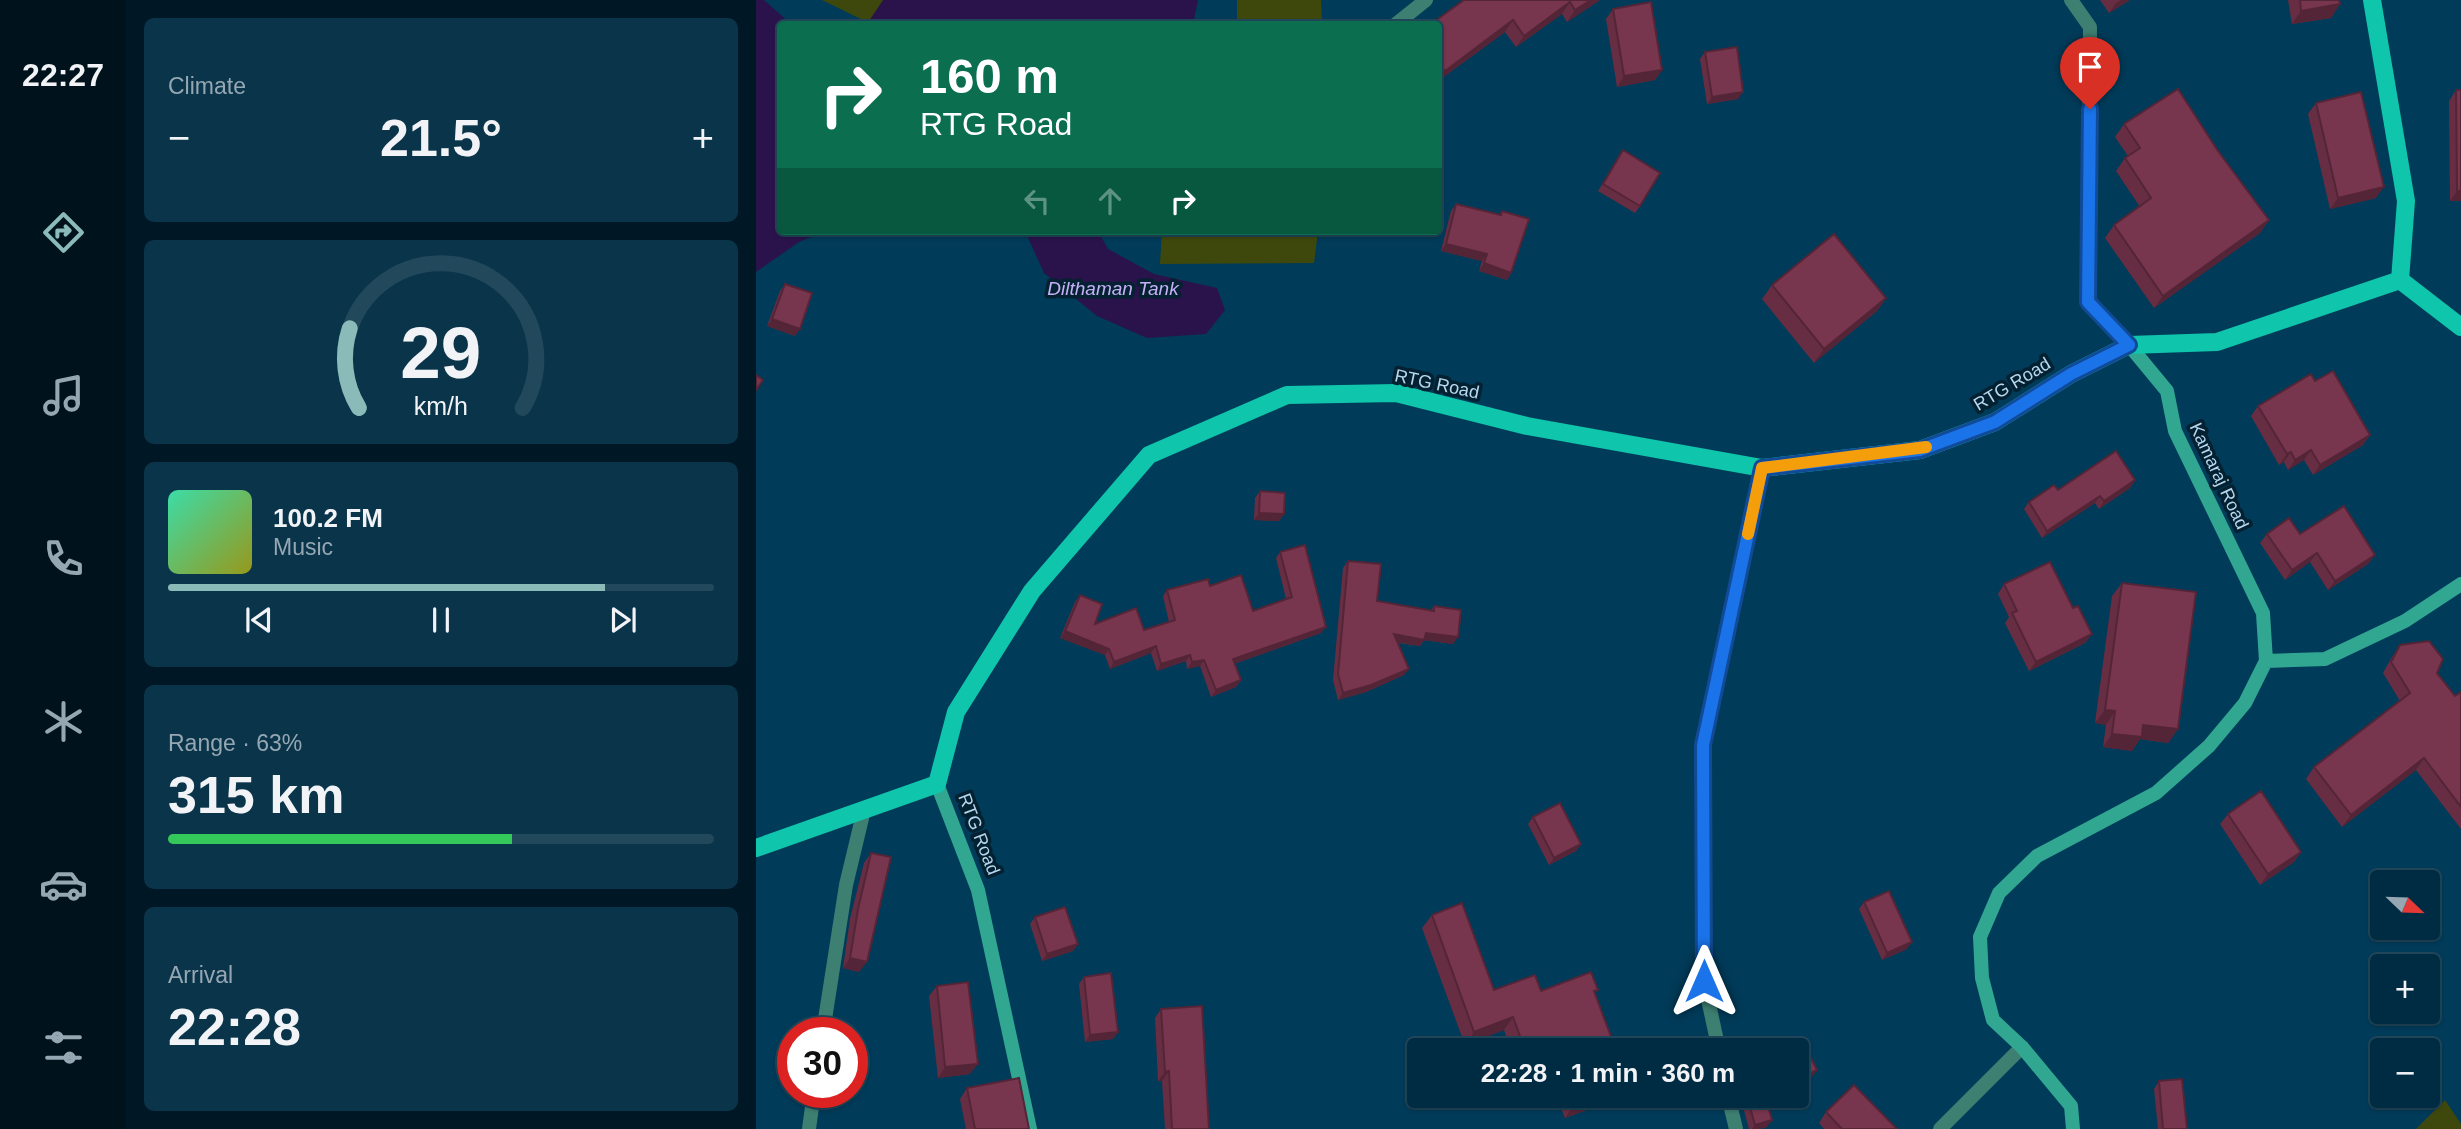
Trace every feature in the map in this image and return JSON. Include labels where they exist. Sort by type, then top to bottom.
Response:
[{"type":"main road","points":[[2372,0],[2406,201],[2400,281],[2461,327]]},
{"type":"main road","name":"RTG Road","points":[[937,785],[956,712],[1032,591],[1149,455],[1287,395],[1396,393],[1527,426],[1762,468],[1920,450],[1995,422],[2071,374],[2129,345],[2217,342],[2400,281]]},
{"type":"main road","points":[[756,848],[937,785]]},
{"type":"street","points":[[1400,21],[1426,0]]},
{"type":"street","name":"Kamaraj Road","points":[[2071,0],[2090,27],[2088,302],[2129,345],[2167,391],[2175,431],[2263,613],[2266,662]]},
{"type":"street","points":[[1716,1038],[1704,981],[1703,745],[1762,468]]},
{"type":"street","points":[[2073,1129],[2071,1106],[2022,1047],[1993,1020],[1982,978],[1980,937],[1999,893],[2037,856],[2156,793],[2209,746],[2245,703],[2266,662],[2325,659],[2405,621],[2461,584]]},
{"type":"street","name":"RTG Road","points":[[937,785],[978,890],[1030,1129]]},
{"type":"street","points":[[825,1017],[846,885],[864,810]]},
{"type":"street","points":[[1940,1129],[2022,1047]]},
{"type":"street","points":[[808,1129],[811,1108]]},
{"type":"street","points":[[1731,1108],[1735,1129]]},
{"type":"green space","points":[[822,0],[887,0],[878,21],[865,21]]},
{"type":"green space","points":[[1237,0],[1321,0],[1322,21],[1237,21]]},
{"type":"green space","points":[[1162,235],[1318,235],[1314,263],[1160,264]]},
{"type":"green space","points":[[2445,1100],[2461,1124],[2461,1129],[2416,1129],[2440,1108]]},
{"type":"water","points":[[756,0],[764,0],[788,21],[777,21],[777,235],[816,235],[799,242],[756,272]]},
{"type":"water","points":[[883,0],[1198,0],[1194,21],[869,21]]},
{"type":"water","name":"Dilthaman Tank","points":[[1027,235],[1100,235],[1108,249],[1154,274],[1217,288],[1225,310],[1206,334],[1147,338],[1097,316],[1044,273]]},
{"type":"building","points":[[1464,0],[1591,0],[1575,10],[1570,2],[1524,36],[1513,20],[1445,71],[1442,67],[1442,21],[1435,21]]},
{"type":"building","points":[[2300,0],[2339,0],[2340,4],[2301,11]]},
{"type":"building","points":[[1651,2],[1662,70],[1624,76],[1613,9]]},
{"type":"building","points":[[1737,47],[1743,92],[1712,97],[1705,52]]},
{"type":"building","points":[[2178,89],[2218,151],[2269,220],[2163,296],[2114,225],[2151,198],[2125,158],[2140,148],[2124,124]]},
{"type":"building","points":[[2456,90],[2461,90],[2461,191],[2457,191]]},
{"type":"building","points":[[2361,92],[2384,187],[2338,198],[2316,103]]},
{"type":"building","points":[[1623,150],[1660,173],[1640,206],[1603,184]]},
{"type":"building","points":[[1456,204],[1501,215],[1502,211],[1529,219],[1511,273],[1484,263],[1487,254],[1446,244]]},
{"type":"building","points":[[1834,234],[1886,298],[1824,349],[1772,285]]},
{"type":"building","points":[[785,284],[812,293],[800,329],[772,319]]},
{"type":"building","points":[[2333,371],[2370,435],[2320,465],[2311,450],[2295,460],[2291,452],[2287,454],[2258,406],[2311,374],[2315,381]]},
{"type":"building","points":[[756,375],[763,380],[756,390]]},
{"type":"building","points":[[2116,451],[2135,480],[2104,501],[2100,496],[2047,531],[2029,502],[2054,485],[2058,490]]},
{"type":"building","points":[[1260,491],[1285,493],[1284,514],[1259,513]]},
{"type":"building","points":[[2344,506],[2375,555],[2335,581],[2317,553],[2292,570],[2267,534],[2289,518],[2300,534]]},
{"type":"building","points":[[1305,545],[1326,627],[1233,659],[1241,680],[1216,690],[1204,660],[1192,662],[1190,655],[1161,664],[1156,646],[1114,662],[1109,649],[1065,631],[1080,595],[1102,604],[1095,624],[1136,608],[1144,630],[1175,620],[1167,590],[1208,579],[1210,586],[1241,575],[1253,611],[1292,597],[1280,552]]},
{"type":"building","points":[[1348,561],[1381,564],[1377,601],[1434,611],[1434,606],[1461,610],[1458,637],[1426,633],[1424,640],[1394,634],[1409,669],[1343,693],[1338,674]]},
{"type":"building","points":[[2050,562],[2073,608],[2078,606],[2092,634],[2036,662],[2012,613],[2017,611],[2004,584]]},
{"type":"building","points":[[2122,583],[2196,592],[2178,729],[2143,725],[2142,737],[2112,734],[2115,711],[2105,710]]},
{"type":"building","points":[[2429,641],[2443,659],[2437,673],[2455,696],[2461,692],[2461,807],[2424,758],[2351,815],[2314,767],[2410,693],[2391,662],[2400,645]]},
{"type":"building","points":[[2261,791],[2301,852],[2268,874],[2228,814]]},
{"type":"building","points":[[1560,803],[1581,844],[1554,858],[1533,817]]},
{"type":"building","points":[[871,853],[891,857],[867,962],[850,958]]},
{"type":"building","points":[[1889,891],[1912,942],[1887,953],[1864,902]]},
{"type":"building","points":[[1462,903],[1494,990],[1535,975],[1541,991],[1591,972],[1598,990],[1594,991],[1612,1038],[1521,1038],[1513,1017],[1474,1032],[1432,915]]},
{"type":"building","points":[[1065,907],[1078,944],[1047,954],[1035,917]]},
{"type":"building","points":[[1111,973],[1118,1032],[1090,1035],[1084,977]]},
{"type":"building","points":[[968,982],[978,1064],[945,1067],[937,986]]},
{"type":"building","points":[[1202,1006],[1209,1129],[1172,1129],[1169,1071],[1165,1072],[1161,1009]]},
{"type":"building","points":[[1809,1054],[1817,1070],[1809,1074]]},
{"type":"building","points":[[1019,1078],[1029,1129],[975,1129],[967,1088]]},
{"type":"building","points":[[2182,1079],[2187,1129],[2163,1129],[2159,1081]]},
{"type":"building","points":[[1854,1085],[1897,1129],[1842,1129],[1826,1112]]},
{"type":"building","points":[[1750,1108],[1768,1108],[1772,1120],[1755,1125]]},
{"type":"slow traffic","points":[[1748,534],[1762,468],[1920,450],[1926,447]]},
{"type":"route","points":[[1704,981],[1703,745],[1762,468],[1920,450],[1995,422],[2071,374],[2129,345],[2088,302],[2090,109]]}]
